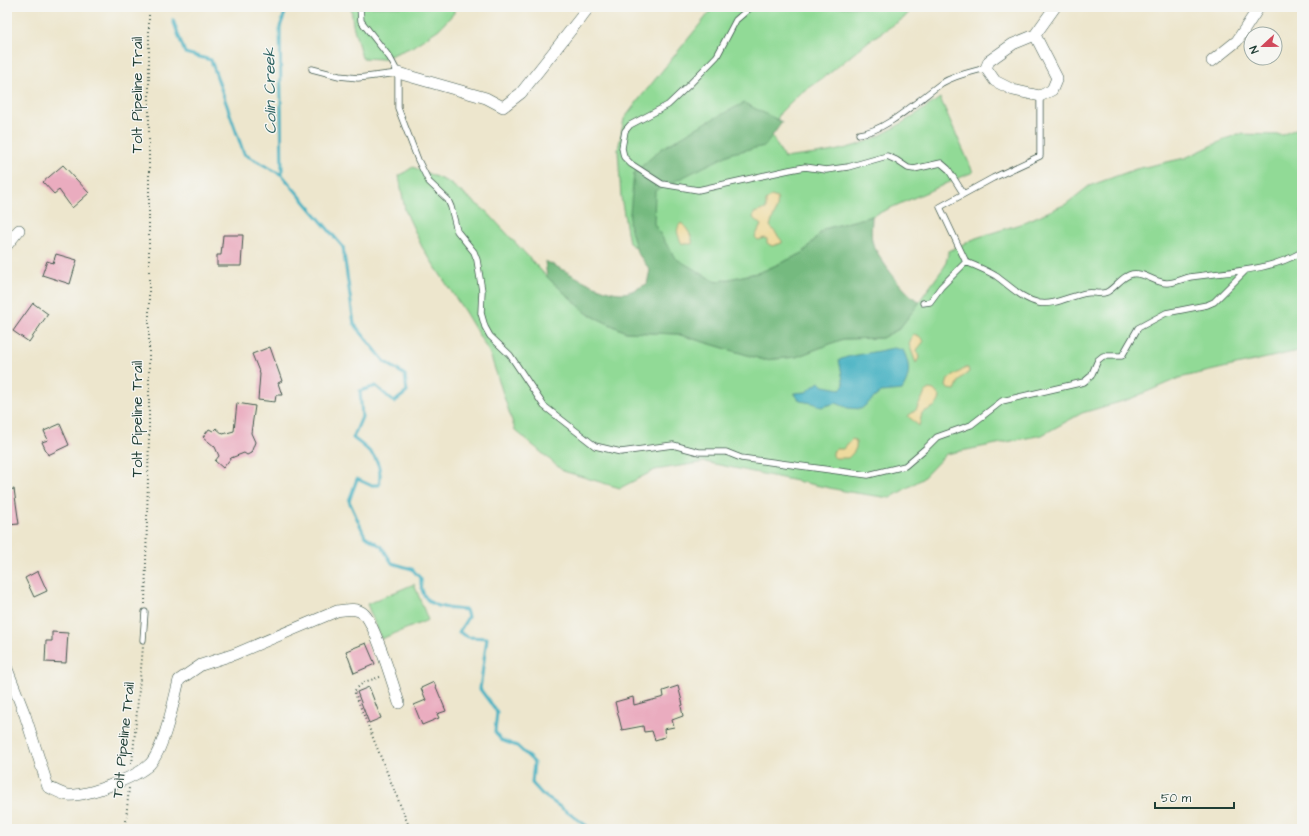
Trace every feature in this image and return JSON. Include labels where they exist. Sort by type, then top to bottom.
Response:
[{"type":"street","points":[[398,72],[486,98],[503,107],[521,93],[589,7]]},
{"type":"street","points":[[1035,35],[1057,78],[1052,90],[1040,96],[1013,90],[995,82],[986,68],[989,61],[1013,44],[1035,35],[1055,7]]},
{"type":"street","points":[[1212,61],[1237,41],[1259,7]]},
{"type":"street","points":[[7,245],[18,230]]},
{"type":"street","points":[[7,669],[48,787],[67,795],[96,790],[131,777],[150,763],[164,736],[179,680],[201,665],[235,654],[337,611],[354,609],[365,614],[377,640],[399,703]]},
{"type":"lane","points":[[360,7],[361,21],[390,58],[398,72],[398,108],[418,160],[429,182],[448,200],[457,231],[474,252],[477,260],[482,291],[481,313],[485,327],[490,336],[510,356],[544,406],[595,446],[621,452],[673,445],[699,452],[726,452],[741,458],[868,475],[905,466],[937,437],[968,427],[1002,401],[1084,382],[1091,376],[1098,360],[1103,356],[1122,356],[1138,328],[1166,313],[1207,305],[1214,302],[1245,271]]},
{"type":"lane","points":[[751,7],[736,20],[717,56],[689,86],[668,105],[630,125],[625,131],[622,148],[624,157],[631,164],[662,184],[698,190],[789,170],[805,168],[826,170],[848,167],[887,156],[908,168],[914,169],[941,163],[948,169],[963,193]]},
{"type":"lane","points":[[858,134],[866,133],[896,117],[943,83],[961,74],[986,68]]},
{"type":"lane","points":[[312,69],[339,76],[358,78],[398,72]]},
{"type":"lane","points":[[1040,96],[1040,156],[963,193],[940,207],[966,262],[987,271],[1028,299],[1039,303],[1049,304],[1074,295],[1090,293],[1100,294],[1109,291],[1131,274],[1142,274],[1160,282],[1168,283],[1189,277],[1245,271],[1286,261],[1302,252]]},
{"type":"lane","points":[[923,303],[930,302],[941,287],[966,262]]},
{"type":"lane","points":[[143,640],[145,612]]},
{"type":"path","name":"Tolt Pipeline Trail","points":[[145,612],[149,436],[149,7]]},
{"type":"path","name":"Tolt Pipeline Trail","points":[[125,829],[143,640]]},
{"type":"path","points":[[389,674],[364,682],[354,691],[410,829]]},
{"type":"green space","points":[[351,7],[454,7],[454,13],[439,29],[412,47],[382,59],[362,58],[353,25]]},
{"type":"green space","points":[[714,7],[914,7],[904,18],[870,40],[830,73],[799,94],[780,113],[771,134],[784,158],[819,154],[854,146],[876,138],[920,112],[940,98],[973,172],[872,216],[824,229],[803,253],[761,272],[716,282],[669,273],[629,243],[621,197],[618,150],[624,119]]},
{"type":"green space","points":[[744,103],[782,122],[765,146],[732,153],[655,191],[654,224],[675,258],[716,282],[761,272],[803,253],[824,229],[872,216],[871,230],[873,244],[876,251],[900,285],[920,302],[899,329],[882,338],[843,339],[796,357],[764,360],[677,334],[626,332],[588,314],[547,277],[545,261],[604,290],[623,293],[635,290],[647,284],[650,270],[637,252],[629,223],[634,173],[661,149],[703,124]]},
{"type":"green space","points":[[1302,126],[1302,350],[1179,378],[1130,399],[1082,413],[1042,435],[946,454],[922,479],[890,498],[849,492],[705,462],[655,470],[620,488],[563,471],[515,430],[490,354],[465,312],[422,247],[405,210],[399,176],[413,167],[448,182],[487,212],[547,277],[588,314],[626,332],[677,334],[764,360],[796,357],[843,339],[882,338],[899,329],[945,266],[949,251],[976,238],[1020,224],[1066,204],[1089,186],[1136,169],[1185,158],[1237,134],[1283,135]]},
{"type":"green space","points":[[414,584],[428,620],[381,639],[367,604]]},
{"type":"sand","points":[[771,196],[777,198],[777,202],[770,226],[782,241],[782,243],[772,246],[767,243],[767,239],[765,238],[758,240],[755,237],[761,225],[753,218],[754,213],[766,209],[766,201]]},
{"type":"sand","points":[[681,223],[689,233],[692,239],[692,244],[682,244],[677,231]]},
{"type":"sand","points":[[913,334],[919,336],[924,341],[917,350],[919,358],[916,363],[909,344]]},
{"type":"sand","points":[[968,368],[969,372],[960,379],[955,390],[948,389],[946,386],[948,379]]},
{"type":"sand","points":[[929,389],[934,390],[940,397],[939,401],[936,406],[922,413],[919,426],[908,416],[916,410],[926,391]]},
{"type":"sand","points":[[852,439],[855,440],[856,448],[848,458],[835,458],[833,456],[833,452],[836,449],[843,449]]},
{"type":"water","points":[[894,348],[903,350],[907,360],[908,375],[905,385],[902,390],[881,392],[861,409],[848,408],[836,403],[821,407],[812,403],[800,401],[794,393],[806,392],[819,382],[824,386],[840,389],[844,385],[839,360],[847,357]]},
{"type":"building","points":[[63,165],[89,193],[72,208],[59,190],[54,194],[43,182]]},
{"type":"building","points":[[223,235],[243,235],[241,266],[217,266],[217,255],[221,255]]},
{"type":"building","points":[[56,254],[77,260],[70,284],[42,275],[47,261],[53,263]]},
{"type":"building","points":[[33,303],[48,314],[29,342],[13,331]]},
{"type":"building","points":[[270,347],[282,381],[278,383],[282,395],[276,395],[275,402],[258,400],[260,374],[252,354]]},
{"type":"building","points":[[237,403],[255,406],[251,433],[255,442],[251,453],[247,455],[244,453],[231,458],[223,468],[215,461],[219,456],[215,447],[203,437],[209,429],[213,431],[216,428],[223,434],[234,431]]},
{"type":"building","points":[[60,424],[69,445],[48,455],[42,442],[48,440],[44,431]]},
{"type":"building","points":[[14,489],[19,524],[7,525],[7,490]]},
{"type":"building","points":[[38,571],[47,591],[34,597],[25,578]]},
{"type":"building","points":[[52,632],[68,633],[66,663],[45,662],[46,641],[52,641]]},
{"type":"building","points":[[366,643],[375,664],[354,673],[346,651]]},
{"type":"building","points":[[434,682],[446,711],[437,714],[439,718],[422,725],[414,705],[426,700],[421,688]]},
{"type":"building","points":[[678,686],[683,705],[681,706],[683,716],[672,720],[674,727],[664,729],[665,737],[655,740],[652,731],[644,732],[643,726],[622,730],[615,702],[633,697],[634,705],[664,697],[663,691]]},
{"type":"building","points":[[369,687],[381,718],[369,723],[357,692]]},
{"type":"waterway","name":"Colin Creek","points":[[282,175],[280,27],[287,7]]},
{"type":"waterway","points":[[173,20],[185,53],[211,60],[244,154],[282,175],[343,247],[354,324],[385,362],[405,375],[407,392],[394,402],[376,386],[360,391],[362,417],[353,438],[375,457],[380,469],[379,485],[370,485],[357,479],[349,501],[365,536],[382,547],[392,563],[412,569],[421,579],[422,589],[429,601],[442,607],[466,610],[468,617],[459,632],[468,637],[487,638],[480,689],[497,712],[495,732],[501,740],[517,746],[534,762],[532,783],[542,794],[591,829]]}]
